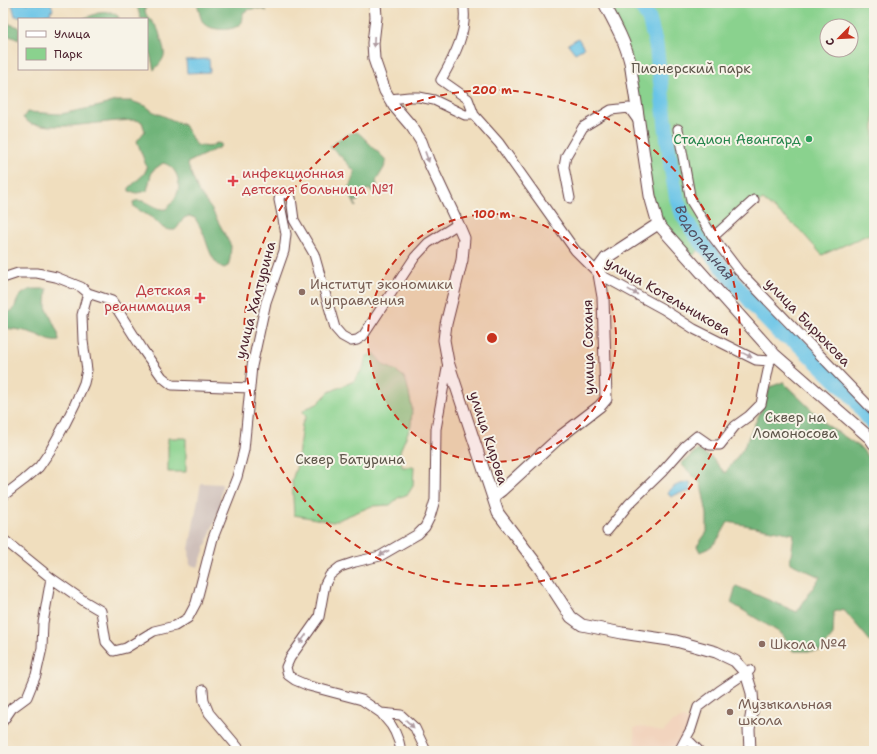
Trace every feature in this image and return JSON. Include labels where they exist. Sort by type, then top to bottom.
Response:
[{"type":"main road","name":"улица Кирова","points":[[375,3],[376,17],[374,59],[385,91],[394,106],[412,127],[421,141],[464,238],[462,260],[446,324],[444,340],[448,362],[498,513],[538,566],[571,617],[582,625],[676,641],[696,646],[716,652],[735,661],[748,672],[753,706],[749,729],[750,751]]},
{"type":"main road","points":[[599,3],[614,29],[624,54],[631,96],[639,122]]},
{"type":"main road","points":[[604,3],[616,25],[630,62],[650,196],[658,224],[773,358],[873,440]]},
{"type":"main road","points":[[599,274],[600,266],[606,258],[658,224]]},
{"type":"main road","name":"улица Соханя","points":[[493,497],[561,436],[600,406],[606,399],[603,296],[599,274]]},
{"type":"street","name":"улица Котельникова","points":[[463,3],[464,24],[461,37],[454,56],[441,80],[468,100],[474,115],[499,143],[575,250],[599,274],[694,328],[756,360],[773,358]]},
{"type":"street","points":[[390,99],[420,97],[434,100],[465,115],[474,115]]},
{"type":"street","points":[[570,198],[564,167],[566,156],[583,128],[611,110],[628,108],[639,122]]},
{"type":"street","name":"улица Бирюкова","points":[[678,129],[691,201],[713,238],[739,271],[874,411]]},
{"type":"street","name":"улица Халтурина","points":[[51,578],[101,611],[106,642],[114,651],[126,648],[154,631],[175,626],[188,618],[196,603],[214,538],[237,477],[244,450],[252,366],[266,302],[284,251],[286,234],[278,200],[280,194],[285,193],[291,198],[294,220],[314,254],[335,328],[342,336],[351,341],[357,340],[363,336],[415,257],[428,243],[458,224]]},
{"type":"street","points":[[713,238],[754,200]]},
{"type":"street","points":[[3,278],[18,273],[37,273],[56,277],[81,287],[88,293],[112,301],[162,377],[172,385],[250,388]]},
{"type":"street","points":[[3,496],[39,467],[50,452],[84,383],[88,370],[83,341],[82,315],[88,293]]},
{"type":"street","points":[[607,531],[629,504],[662,472],[685,446],[697,436],[710,444],[720,445],[735,426],[749,416],[761,404],[764,387],[773,358]]},
{"type":"street","points":[[401,751],[395,732],[381,713],[362,700],[309,686],[295,680],[288,675],[286,667],[290,658],[319,617],[325,584],[330,575],[340,568],[355,562],[380,556],[418,534],[425,527],[430,517],[435,500],[436,429],[448,362]]},
{"type":"street","points":[[3,539],[51,578],[43,623],[42,648],[36,675],[27,697],[12,708],[3,721]]},
{"type":"street","points":[[679,751],[691,729],[698,707],[748,672]]},
{"type":"street","points":[[203,690],[204,702],[209,714],[241,751]]},
{"type":"street","points":[[381,713],[401,715],[415,728],[426,751]]},
{"type":"street","points":[[686,738],[699,751]]},
{"type":"shaded area","points":[[201,483],[222,484],[220,507],[198,567],[190,565],[189,549]]},
{"type":"shaded area","points":[[684,718],[690,722],[689,728],[676,751],[636,751],[634,728],[645,727],[663,732],[673,722]]},
{"type":"green space","points":[[136,3],[146,3],[145,11],[148,18],[141,18]]},
{"type":"green space","points":[[197,3],[261,3],[267,11],[258,9],[249,10],[243,13],[242,22],[235,28],[218,29],[204,24]]},
{"type":"green space","name":"Пионерский парк","points":[[599,3],[874,3],[874,232],[822,255],[799,229],[763,200],[759,202],[754,200],[689,259],[658,224],[631,96],[625,75],[624,54]]},
{"type":"green space","points":[[3,6],[5,6],[9,24],[18,27],[18,40],[3,32]]},
{"type":"green space","points":[[111,12],[119,18],[85,18],[98,13]]},
{"type":"green space","points":[[148,18],[158,29],[164,51],[163,58],[154,70],[148,45]]},
{"type":"green space","points":[[116,101],[131,101],[146,106],[152,111],[184,125],[196,145],[209,147],[217,143],[221,144],[220,147],[187,163],[198,191],[212,210],[231,246],[228,266],[224,268],[213,259],[203,233],[195,218],[189,216],[184,218],[175,230],[169,230],[163,228],[154,219],[134,207],[133,202],[142,201],[158,208],[166,209],[175,198],[179,185],[177,175],[171,167],[163,163],[152,171],[147,191],[137,193],[129,191],[129,188],[144,174],[147,168],[137,141],[145,131],[142,122],[136,120],[70,126],[51,126],[31,124],[23,118],[27,112],[61,114]]},
{"type":"green space","points":[[357,132],[386,160],[384,168],[376,181],[380,193],[375,193],[368,189],[362,194],[357,202],[354,200],[356,207],[348,191],[355,172],[330,147],[342,138]]},
{"type":"green space","points":[[32,289],[47,289],[46,307],[58,333],[59,341],[49,340],[38,335],[15,329],[3,328],[3,314],[14,309],[20,296]]},
{"type":"green space","name":"Сквер Батурина","points":[[374,353],[383,365],[395,370],[404,377],[407,384],[412,408],[411,425],[400,451],[402,467],[414,467],[413,486],[408,494],[398,498],[390,505],[372,506],[333,522],[294,515],[292,480],[297,465],[302,424],[306,417],[303,411],[317,404],[329,392],[354,381],[363,368],[366,357]]},
{"type":"green space","name":"Сквер на Ломоносова","points":[[783,382],[827,425],[860,447],[874,463],[874,638],[871,642],[843,609],[834,612],[833,635],[820,651],[793,651],[782,634],[731,603],[736,586],[797,612],[820,577],[790,563],[794,534],[728,522],[714,544],[700,552],[697,546],[707,532],[707,514],[701,484],[681,464],[697,450],[712,458],[725,473],[743,449],[764,404],[770,387]]},
{"type":"green space","points":[[168,438],[186,438],[186,472],[168,472]]},
{"type":"water","points":[[51,3],[53,10],[50,11],[51,14],[37,17],[15,16],[12,4]]},
{"type":"water","points":[[578,38],[584,48],[575,53],[568,44]]},
{"type":"water","points":[[209,59],[210,72],[187,73],[186,60]]},
{"type":"water","points":[[690,482],[691,491],[671,497],[668,493],[675,486]]},
{"type":"waterway","name":"Водопадная","points":[[639,3],[649,19],[656,45],[671,167],[677,199],[683,216],[696,236],[760,313],[780,334],[795,341],[854,398],[874,427]]},
{"type":"place","name":"Стадион Авангард","points":[[809,139]]},
{"type":"place","name":"инфекционная детская больница №1","points":[[233,181]]},
{"type":"place","name":"Институт экономики и управления","points":[[302,292]]},
{"type":"place","name":"Детская реанимация","points":[[200,298]]},
{"type":"place","name":"Школа №4","points":[[762,644]]},
{"type":"place","name":"Музыкальная школа","points":[[730,712]]}]
